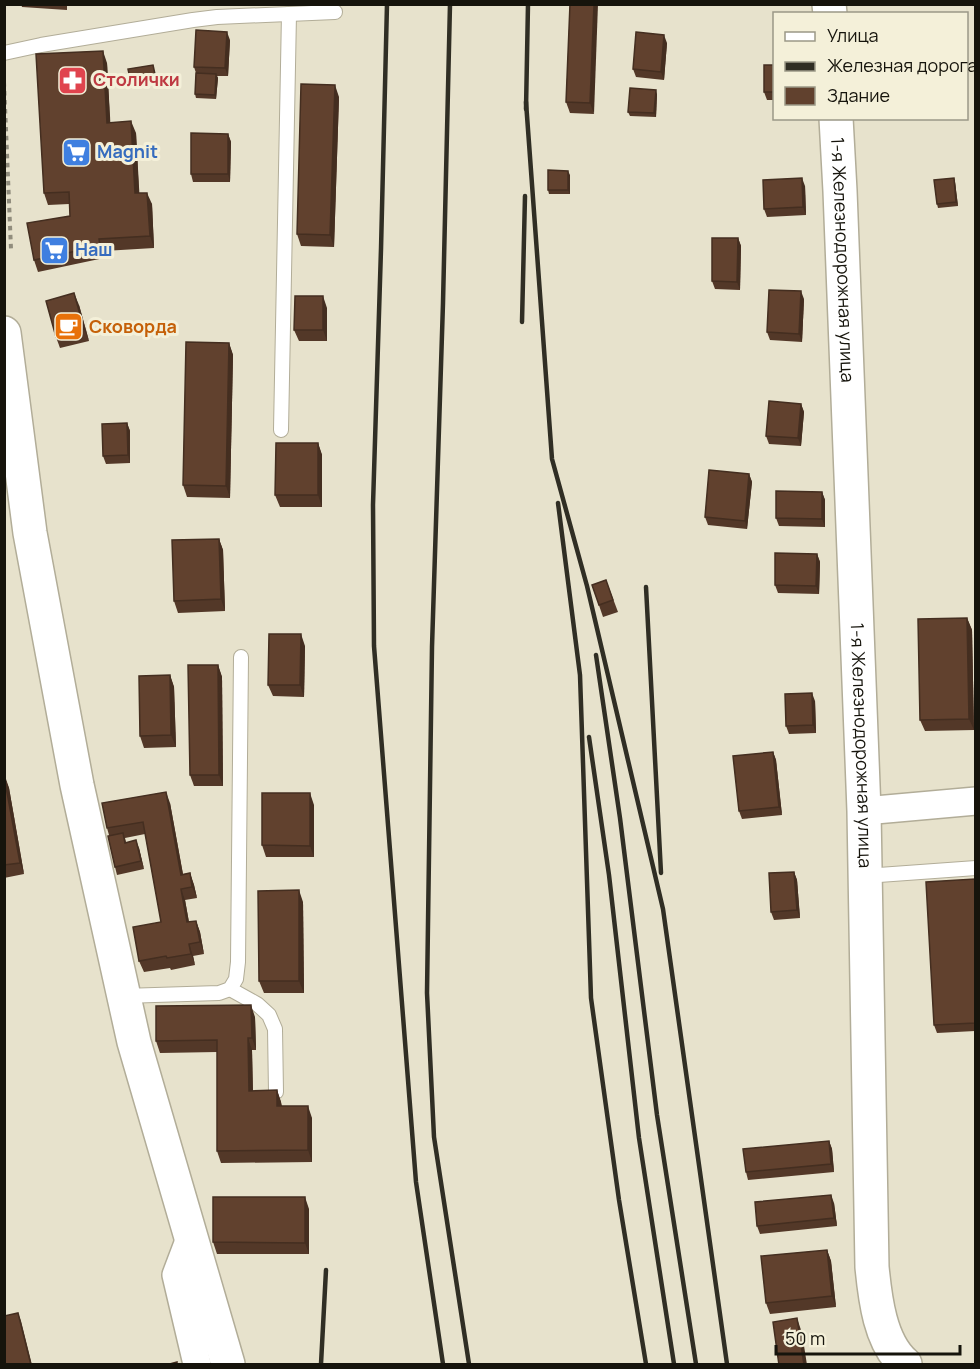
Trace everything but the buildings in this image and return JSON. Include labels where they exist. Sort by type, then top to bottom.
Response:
[{"type":"main road","name":"1-я Железнодорожная улица","points":[[836,120],[864,811],[872,1267],[875,1297],[883,1328],[895,1353],[905,1365]]},
{"type":"main road","points":[[4,333],[30,533],[77,785],[134,1042],[228,1365]]},
{"type":"street","points":[[864,811],[975,801]]},
{"type":"street","points":[[190,1238],[176,1275],[197,1365]]},
{"type":"lane","points":[[4,53],[193,20],[335,12]]},
{"type":"lane","points":[[281,430],[289,14]]},
{"type":"lane","points":[[123,996],[219,993],[230,989],[236,979],[242,657]]},
{"type":"lane","points":[[865,876],[975,868]]},
{"type":"lane","points":[[230,989],[257,1004],[269,1015],[275,1029],[276,1092]]},
{"type":"path","points":[[4,82],[11,249]]},
{"type":"railway","points":[[387,4],[373,505],[374,646],[416,1182],[443,1364]]},
{"type":"railway","points":[[450,4],[432,647],[427,993],[434,1137],[469,1364]]},
{"type":"railway","points":[[526,109],[528,4]]},
{"type":"railway","points":[[526,102],[552,459],[587,586],[663,909],[727,1364]]},
{"type":"railway","points":[[522,322],[525,196]]},
{"type":"railway","points":[[558,503],[580,675],[591,998],[619,1200],[646,1364]]},
{"type":"railway","points":[[646,587],[661,873]]},
{"type":"railway","points":[[596,655],[620,818],[657,1115],[696,1364]]},
{"type":"railway","points":[[589,737],[609,875],[639,1138],[674,1364]]},
{"type":"railway","points":[[321,1364],[326,1270]]},
{"type":"place","name":"Столички","points":[[72,80]]},
{"type":"place","name":"Magnit","points":[[76,152]]},
{"type":"place","name":"Наш","points":[[54,250]]},
{"type":"place","name":"Сковорда","points":[[68,327]]}]
